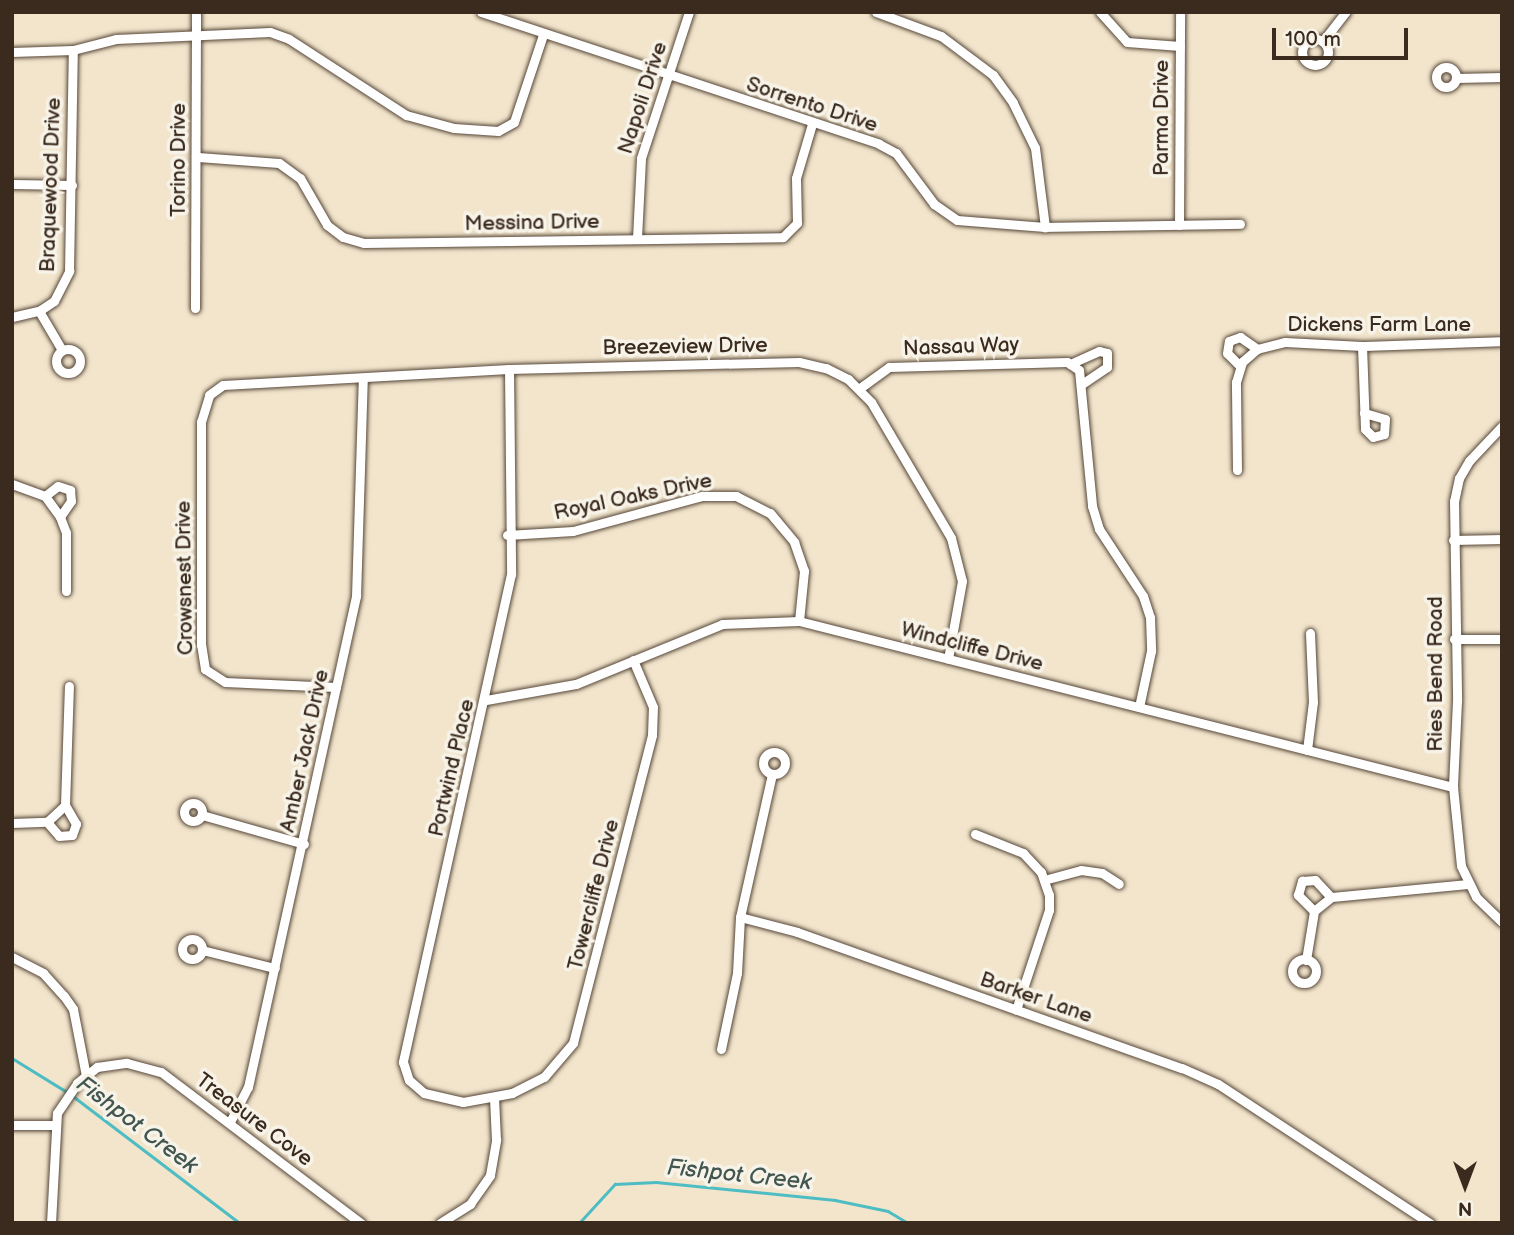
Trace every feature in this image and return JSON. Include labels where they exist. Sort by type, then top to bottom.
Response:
[{"type":"street","name":"Torino Drive","points":[[195,308],[198,157],[196,12]]},
{"type":"street","name":"Sorrento Drive","points":[[481,12],[543,35],[887,148],[948,217],[1045,227],[1240,224]]},
{"type":"street","name":"Napoli Drive","points":[[638,238],[638,169],[689,12]]},
{"type":"street","points":[[876,12],[941,36],[993,75],[1013,103],[1035,148],[1045,227]]},
{"type":"street","points":[[1100,12],[1126,42],[1180,46]]},
{"type":"street","name":"Parma Drive","points":[[1179,225],[1180,12]]},
{"type":"street","points":[[1323,41],[1346,12]]},
{"type":"street","points":[[12,52],[73,50],[116,39],[279,34],[406,115],[454,128],[498,131],[514,122],[543,35]]},
{"type":"street","name":"Braquewood Drive","points":[[39,311],[54,301],[69,271],[73,50]]},
{"type":"street","points":[[1456,78],[1502,77]]},
{"type":"street","name":"Messina Drive","points":[[198,157],[279,163],[300,178],[327,225],[343,237],[364,243],[789,234],[797,223],[796,177],[812,124]]},
{"type":"street","points":[[12,184],[72,185]]},
{"type":"street","points":[[12,317],[39,311],[62,350]]},
{"type":"street","name":"Dickens Farm Lane","points":[[1237,470],[1235,392],[1240,366],[1227,353],[1229,341],[1244,338],[1257,349],[1284,342],[1362,346],[1502,341]]},
{"type":"street","points":[[1362,346],[1364,414]]},
{"type":"street","points":[[1240,366],[1257,349]]},
{"type":"street","name":"Nassau Way","points":[[860,388],[889,367],[1070,364],[1091,353],[1107,353],[1107,367],[1083,383]]},
{"type":"street","name":"Breezeview Drive","points":[[209,395],[233,383],[509,369],[799,362],[840,373],[860,388],[945,526],[959,559],[962,581],[948,659]]},
{"type":"street","points":[[1070,364],[1079,370],[1083,383],[1086,482],[1099,529],[1143,596],[1150,617],[1151,651],[1139,707]]},
{"type":"street","name":"Portwind Place","points":[[494,1097],[463,1102],[433,1096],[409,1080],[403,1062],[486,700],[511,574],[507,535],[509,369]]},
{"type":"street","name":"Amber Jack Drive","points":[[230,1122],[248,1087],[304,844],[358,584],[363,378]]},
{"type":"street","name":"Crowsnest Drive","points":[[209,395],[201,422],[205,669],[225,682],[337,687]]},
{"type":"street","name":"Ries Bend Road","points":[[1502,426],[1459,478],[1454,540],[1457,701],[1453,787],[1457,849],[1468,884],[1502,922]]},
{"type":"street","points":[[12,484],[45,496],[60,517],[66,533],[66,591]]},
{"type":"street","points":[[45,496],[58,486],[70,490],[71,501],[60,517]]},
{"type":"street","name":"Royal Oaks Drive","points":[[507,535],[573,531],[702,496],[736,496],[770,513],[793,542],[804,571],[799,621]]},
{"type":"street","points":[[1454,540],[1502,540]]},
{"type":"street","name":"Windcliffe Drive","points":[[486,700],[563,688],[722,624],[799,621],[1453,787]]},
{"type":"street","points":[[1307,751],[1313,702],[1310,633]]},
{"type":"street","points":[[1454,639],[1502,639]]},
{"type":"street","name":"Towercliffe Drive","points":[[494,1097],[544,1077],[565,1056],[578,1028],[652,735],[653,707],[633,660]]},
{"type":"street","points":[[47,822],[59,836],[72,835],[76,824],[65,805],[69,686]]},
{"type":"street","points":[[721,1049],[737,973],[740,917],[772,774]]},
{"type":"street","points":[[12,824],[47,822],[65,805]]},
{"type":"street","points":[[202,815],[304,844]]},
{"type":"street","points":[[975,834],[1023,853],[1044,880],[1049,910],[1017,1010]]},
{"type":"street","points":[[1044,880],[1081,870],[1102,873],[1119,884]]},
{"type":"street","points":[[1314,911],[1298,895],[1302,881],[1315,880],[1331,897]]},
{"type":"street","points":[[1306,960],[1314,911],[1331,897],[1468,884]]},
{"type":"street","name":"Barker Lane","points":[[740,917],[797,932],[1218,1084],[1430,1223]]},
{"type":"street","points":[[202,950],[275,968]]},
{"type":"street","points":[[12,957],[43,973],[64,996],[72,1009],[86,1076],[77,1083],[57,1113],[53,1125],[51,1223]]},
{"type":"street","name":"Treasure Cove","points":[[86,1076],[97,1068],[118,1064],[139,1064],[161,1072],[361,1223]]},
{"type":"street","points":[[440,1223],[470,1204],[490,1175],[496,1140],[494,1097]]},
{"type":"street","points":[[12,1125],[53,1125]]},
{"type":"waterway","name":"Fishpot Creek","points":[[12,1058],[67,1092]]},
{"type":"waterway","name":"Fishpot Creek","points":[[73,1096],[240,1223]]},
{"type":"waterway","name":"Fishpot Creek","points":[[579,1223],[615,1184],[656,1182],[835,1200],[888,1211],[908,1223]]}]
